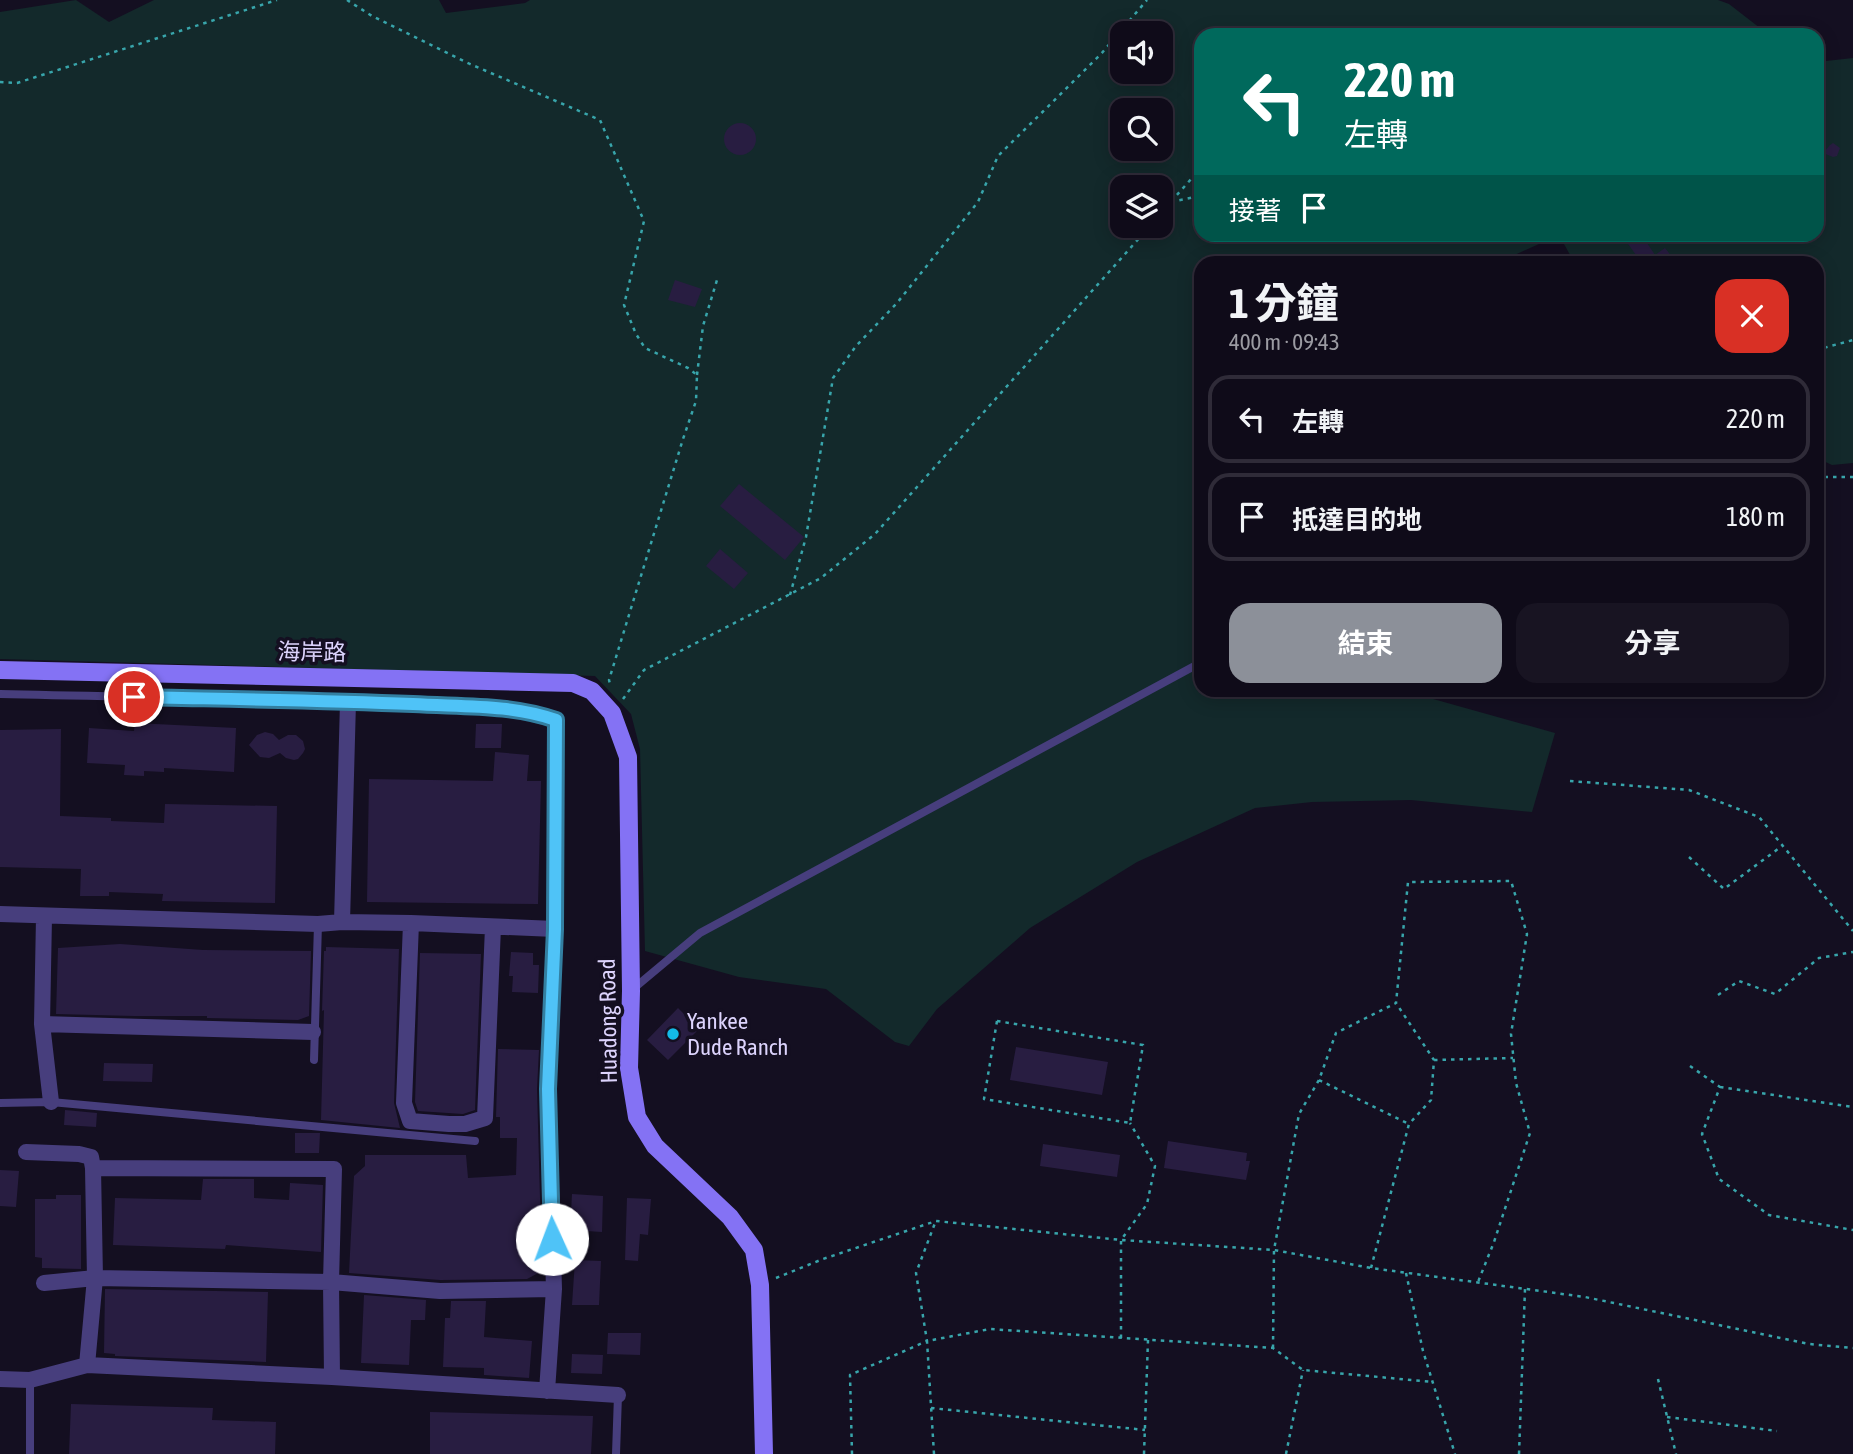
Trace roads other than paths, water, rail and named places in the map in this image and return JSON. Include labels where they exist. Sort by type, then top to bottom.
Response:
[{"type":"main road","name":"海岸路","points":[[0,670],[573,682],[592,691],[612,713]]},
{"type":"main road","name":"Huadong Road","points":[[612,713],[628,757],[631,991],[629,1068],[637,1117],[655,1146],[730,1217],[754,1250],[760,1284],[764,1454]]},
{"type":"street","points":[[342,922],[348,702]]},
{"type":"street","points":[[547,1391],[554,1289],[548,1089],[555,929],[556,720]]},
{"type":"street","points":[[0,915],[318,924],[411,923],[555,929]]},
{"type":"street","points":[[44,917],[42,1024],[51,1102]]},
{"type":"street","points":[[411,923],[404,1103],[410,1121],[449,1124],[464,1124],[485,1118],[493,927]]},
{"type":"street","points":[[42,1024],[313,1032]]},
{"type":"street","points":[[26,1152],[91,1157],[95,1278],[87,1365]]},
{"type":"street","points":[[93,1168],[334,1169],[332,1377]]},
{"type":"street","points":[[44,1283],[95,1278],[331,1282],[440,1291],[554,1289]]},
{"type":"street","points":[[0,1380],[30,1380],[87,1365],[618,1395]]},
{"type":"lane","points":[[631,991],[700,933],[1194,666]]},
{"type":"lane","points":[[0,694],[489,708],[537,713],[556,720]]},
{"type":"lane","points":[[314,1060],[318,924]]},
{"type":"lane","points":[[0,1103],[51,1102],[475,1141]]},
{"type":"lane","points":[[30,1380],[30,1454]]},
{"type":"lane","points":[[616,1454],[618,1395]]},
{"type":"place","name":"Yankee Dude Ranch","points":[[673,1034]]}]
